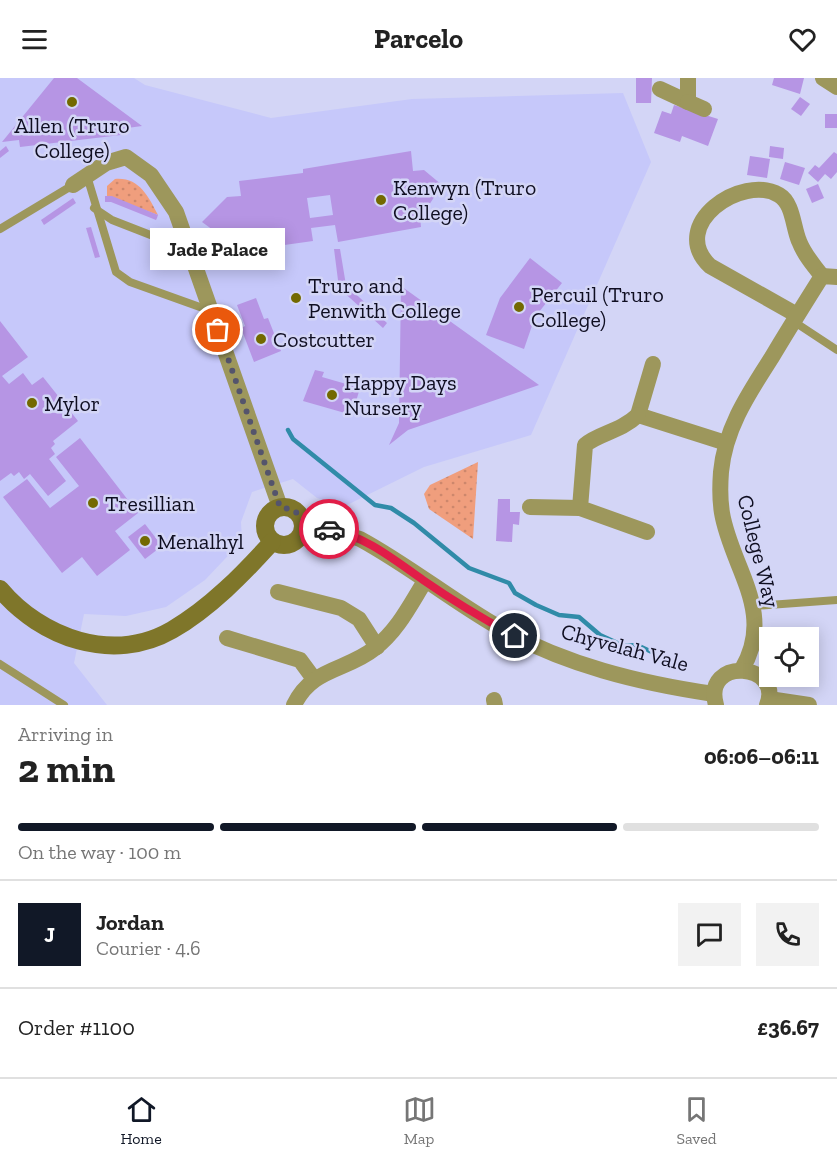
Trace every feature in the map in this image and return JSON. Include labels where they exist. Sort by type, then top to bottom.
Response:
[{"type":"street","points":[[688,78],[688,102]]},
{"type":"street","points":[[823,78],[837,87]]},
{"type":"street","points":[[660,89],[704,109]]},
{"type":"street","points":[[80,180],[119,158],[126,157],[134,160],[151,175],[166,195],[192,252],[280,507]]},
{"type":"street","name":"College Way","points":[[742,669],[748,659],[754,629],[754,606],[722,513],[721,473],[726,442],[745,398],[795,318],[829,276],[799,241],[787,202],[778,195],[761,191],[739,193],[721,202],[704,216],[697,232],[698,248],[702,258],[710,266],[795,318]]},
{"type":"street","points":[[580,508],[585,445],[591,440],[621,429],[638,415],[653,364]]},
{"type":"street","points":[[638,415],[726,442]]},
{"type":"street","points":[[280,507],[294,510],[303,520],[304,527],[294,544],[280,546],[272,542],[266,532],[266,519],[280,507]]},
{"type":"street","points":[[530,507],[580,508],[647,532]]},
{"type":"street","name":"Chyvelah Vale","points":[[304,527],[336,531],[360,539],[499,627],[560,657],[629,678],[715,699],[721,679],[734,670],[742,669]]},
{"type":"street","points":[[0,589],[15,606],[38,624],[64,637],[88,643],[125,644],[159,636],[182,623],[239,577],[272,542]]},
{"type":"street","points":[[294,705],[314,678],[336,666],[360,659],[377,647],[398,626],[425,581]]},
{"type":"street","points":[[278,592],[341,608],[359,619],[377,647]]},
{"type":"street","points":[[227,638],[300,660],[314,678]]},
{"type":"street","points":[[742,669],[750,671],[763,680],[768,702],[808,705]]},
{"type":"lane","points":[[0,229],[80,180],[94,208],[113,267],[121,278],[211,311]]},
{"type":"lane","points":[[94,208],[112,220],[192,252]]},
{"type":"lane","points":[[795,318],[837,350]]},
{"type":"lane","points":[[754,606],[837,600]]},
{"type":"lane","points":[[0,664],[64,705]]},
{"type":"shaded area","name":"Truro and Penwith College","points":[[0,78],[134,78],[145,85],[271,118],[412,99],[623,93],[651,162],[531,435],[424,467],[343,507],[317,498],[293,479],[252,492],[241,522],[242,541],[205,580],[166,607],[126,616],[84,614],[74,663],[107,705],[0,705]]},
{"type":"shaded area","points":[[115,179],[130,181],[142,189],[158,215],[107,196],[107,186]]},
{"type":"shaded area","points":[[478,462],[473,539],[429,509],[424,494],[430,485]]},
{"type":"building","name":"Allen (Truro College)","points":[[54,78],[77,78],[142,126],[120,129],[121,135],[20,147],[19,140],[2,142]]},
{"type":"building","points":[[636,78],[652,78],[651,103],[636,103]]},
{"type":"building","points":[[774,78],[804,78],[800,94],[772,85]]},
{"type":"building","points":[[800,97],[810,104],[801,116],[791,109]]},
{"type":"building","points":[[674,105],[718,119],[708,146],[682,136],[680,142],[654,133],[662,111],[671,114]]},
{"type":"building","points":[[825,114],[837,114],[837,128],[825,128]]},
{"type":"building","points":[[6,146],[9,151],[0,158],[0,151]]},
{"type":"building","points":[[770,146],[784,148],[783,159],[769,157]]},
{"type":"building","name":"Kenwyn (Truro College)","points":[[411,151],[413,171],[424,170],[442,185],[429,205],[419,205],[421,227],[338,242],[335,225],[311,228],[313,241],[248,250],[246,235],[232,237],[222,229],[213,230],[202,222],[227,197],[241,196],[239,181],[303,173],[303,169]],"holes":[[[330,195],[333,215],[310,218],[307,198]]]},
{"type":"building","points":[[834,152],[837,154],[837,172],[831,179],[825,174],[818,182],[808,173],[815,165],[819,168]]},
{"type":"building","points":[[750,156],[770,159],[767,178],[747,175]]},
{"type":"building","points":[[785,162],[805,168],[799,185],[780,179]]},
{"type":"building","points":[[818,184],[824,198],[812,203],[806,189]]},
{"type":"building","points":[[105,196],[112,196],[158,215],[157,218],[156,220],[111,202],[105,202]]},
{"type":"building","points":[[73,198],[76,203],[44,225],[41,220]]},
{"type":"building","points":[[91,227],[100,257],[95,258],[86,228]]},
{"type":"building","points":[[334,249],[340,249],[346,285],[387,323],[383,328],[339,288]]},
{"type":"building","name":"Percuil (Truro College)","points":[[530,258],[562,283],[535,317],[524,349],[486,335],[500,298]]},
{"type":"building","points":[[401,286],[539,385],[408,430],[389,445],[399,423]]},
{"type":"building","points":[[256,298],[264,319],[268,318],[281,351],[254,362],[241,328],[245,326],[237,305]]},
{"type":"building","name":"Mylor","points":[[0,321],[28,357],[2,376],[9,384],[23,373],[32,385],[43,377],[78,421],[53,441],[55,444],[51,448],[55,454],[49,459],[66,481],[48,496],[30,474],[24,479],[19,472],[14,476],[11,473],[0,481]]},
{"type":"building","name":"Happy Days Nursery","points":[[315,370],[324,372],[322,377],[360,388],[352,415],[303,401]]},
{"type":"building","name":"Tresillian","points":[[80,438],[138,513],[115,531],[130,550],[97,576],[82,557],[62,573],[3,497],[27,479],[50,508],[79,486],[56,457]]},
{"type":"building","points":[[498,499],[510,499],[510,512],[520,512],[519,525],[513,524],[512,542],[496,541]]},
{"type":"building","name":"Menalhyl","points":[[145,524],[162,546],[145,559],[128,537]]},
{"type":"waterway","points":[[288,430],[293,439],[375,505],[391,508],[414,523],[469,568],[509,583],[515,593],[536,605],[559,615],[579,617],[600,635],[624,646],[637,645],[654,653]]},
{"type":"way so far","points":[[218,330],[263,464],[280,507],[288,507],[299,514],[304,527],[329,529]]},
{"type":"place","name":"Allen (Truro College)","points":[[72,102]]},
{"type":"place","name":"Kenwyn (Truro College)","points":[[381,200]]},
{"type":"place","name":"Truro and Penwith College","points":[[296,298]]},
{"type":"place","name":"Percuil (Truro College)","points":[[519,307]]},
{"type":"place","name":"Jade Palace","points":[[218,330]]},
{"type":"place","name":"Costcutter","points":[[261,339]]},
{"type":"place","name":"Happy Days Nursery","points":[[332,395]]},
{"type":"place","name":"Mylor","points":[[32,403]]},
{"type":"place","name":"Tresillian","points":[[93,503]]},
{"type":"place","name":"Menalhyl","points":[[145,541]]},
{"type":"route","points":[[329,529],[360,539],[383,552],[425,581],[515,636]]}]
